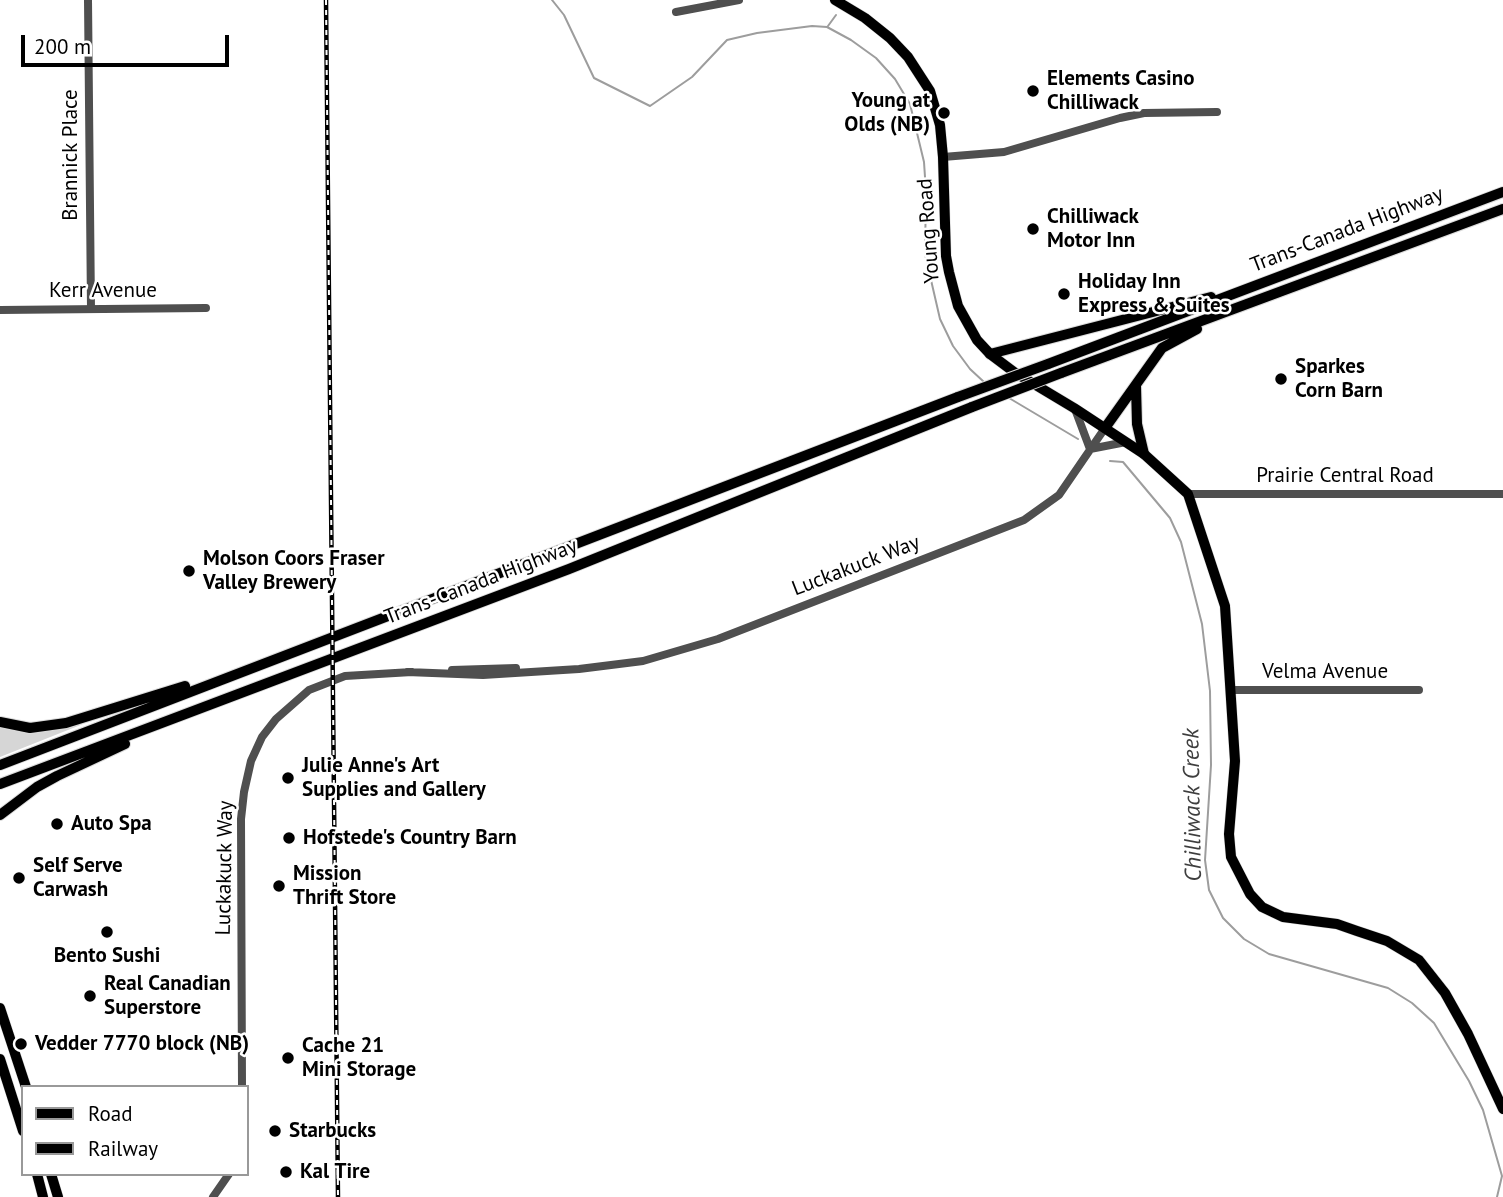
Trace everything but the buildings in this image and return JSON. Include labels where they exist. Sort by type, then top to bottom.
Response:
[{"type":"highway","name":"Trans-Canada Highway","points":[[0,765],[958,397],[1503,192]]},
{"type":"highway","name":"Trans-Canada Highway","points":[[0,784],[569,569],[972,407],[1503,209]]},
{"type":"highway","points":[[990,354],[1215,296],[1310,265]]},
{"type":"highway","points":[[1105,428],[1162,348],[1190,332],[1315,280]]},
{"type":"highway","points":[[1136,386],[1137,424],[1144,454]]},
{"type":"highway","points":[[0,722],[30,727],[66,723],[142,701],[314,643]]},
{"type":"highway","points":[[0,817],[37,787],[76,766],[228,698]]},
{"type":"main road","name":"Young Road","points":[[835,0],[865,18],[890,38],[908,57],[930,91],[940,125],[946,256],[953,291],[966,324],[990,354],[1144,454],[1188,494]]},
{"type":"main road","points":[[1188,494],[1225,606],[1235,761],[1229,834],[1231,857],[1250,894],[1262,907],[1283,917],[1337,925],[1357,931],[1387,942],[1419,961],[1445,993],[1468,1034],[1503,1109]]},
{"type":"main road","points":[[0,1008],[25,1085]]},
{"type":"main road","points":[[0,1059],[21,1124]]},
{"type":"main road","points":[[38,1176],[43,1197]]},
{"type":"main road","points":[[52,1176],[58,1197]]},
{"type":"street","name":"Brannick Place","points":[[88,0],[91,309]]},
{"type":"street","points":[[676,12],[739,0]]},
{"type":"street","points":[[943,157],[1004,152],[1144,113],[1217,112]]},
{"type":"street","name":"Kerr Avenue","points":[[0,310],[206,308]]},
{"type":"street","points":[[1074,408],[1090,449],[1126,442]]},
{"type":"street","name":"Luckakuck Way","points":[[242,1085],[241,819],[244,792],[251,761],[262,737],[275,719],[309,690],[345,676],[407,672],[483,675],[579,669],[643,661],[718,639],[1024,520],[1059,495],[1105,428]]},
{"type":"street","name":"Prairie Central Road","points":[[1188,494],[1503,494]]},
{"type":"street","name":"Velma Avenue","points":[[1232,690],[1419,690]]},
{"type":"street","points":[[213,1197],[228,1176]]},
{"type":"shaded area","points":[[83,724],[0,757],[0,725],[48,730]]},
{"type":"waterway","name":"Chilliwack Creek","points":[[552,0],[564,15],[594,78],[650,106],[692,77],[727,40],[757,33],[812,26],[827,27],[876,58],[895,79],[910,104],[924,162],[925,254],[940,319],[953,346],[970,369],[984,382]]},
{"type":"waterway","points":[[828,26],[836,15]]},
{"type":"waterway","name":"Chilliwack Creek","points":[[1009,398],[1078,439]]},
{"type":"waterway","name":"Chilliwack Creek","points":[[1110,461],[1123,462],[1170,518],[1181,542],[1202,624],[1210,691],[1211,765],[1205,860],[1209,890],[1223,918],[1244,939],[1269,954],[1388,988],[1412,1003],[1434,1023],[1483,1110],[1502,1176],[1497,1197]]},
{"type":"railway","points":[[326,0],[338,1197]]},
{"type":"place","name":"Elements Casino Chilliwack","points":[[1033,91]]},
{"type":"place","name":"Young at Olds (NB)","points":[[944,113]]},
{"type":"place","name":"Chilliwack Motor Inn","points":[[1033,229]]},
{"type":"place","name":"Holiday Inn Express & Suites","points":[[1064,294]]},
{"type":"place","name":"Sparkes Corn Barn","points":[[1281,379]]},
{"type":"place","name":"Molson Coors Fraser Valley Brewery","points":[[189,571]]},
{"type":"place","name":"Julie Anne's Art Supplies and Gallery","points":[[288,778]]},
{"type":"place","name":"Auto Spa","points":[[57,824]]},
{"type":"place","name":"Hofstede's Country Barn","points":[[289,838]]},
{"type":"place","name":"Self Serve Carwash","points":[[19,878]]},
{"type":"place","name":"Mission Thrift Store","points":[[279,886]]},
{"type":"place","name":"Bento Sushi","points":[[107,932]]},
{"type":"place","name":"Real Canadian Superstore","points":[[90,996]]},
{"type":"place","name":"Vedder 7770 block (NB)","points":[[21,1044]]},
{"type":"place","name":"Cache 21 Mini Storage","points":[[288,1058]]},
{"type":"place","name":"Starbucks","points":[[275,1131]]},
{"type":"place","name":"Kal Tire","points":[[286,1172]]}]
